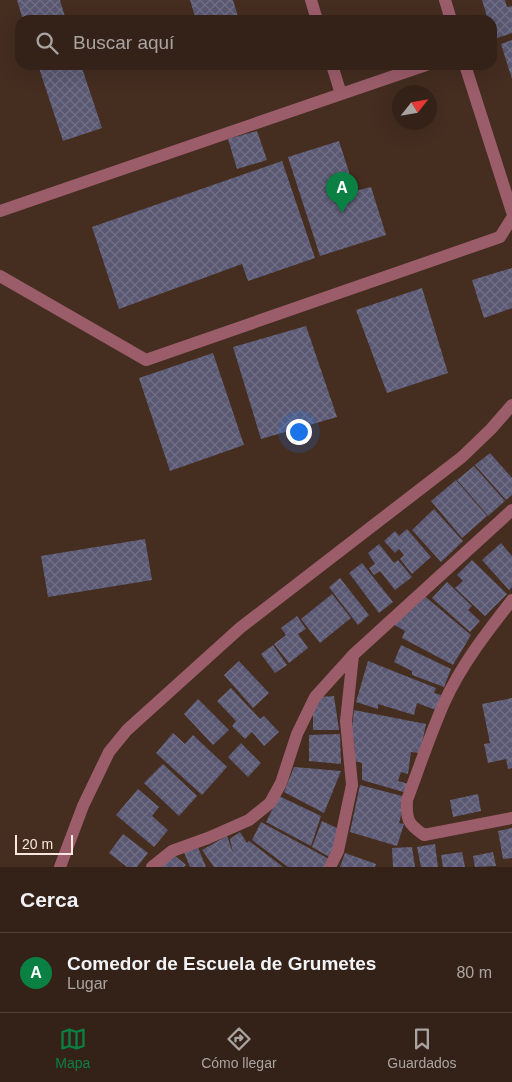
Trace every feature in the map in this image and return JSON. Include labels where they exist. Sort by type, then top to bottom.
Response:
[{"type":"street","points":[[311,0],[316,15]]},
{"type":"street","points":[[445,0],[450,15]]},
{"type":"street","points":[[334,70],[341,94]]},
{"type":"street","points":[[0,211],[411,70]]},
{"type":"street","points":[[467,70],[512,212]]},
{"type":"street","points":[[0,276],[146,360],[500,237],[512,218]]},
{"type":"street","points":[[60,867],[83,806],[108,752],[127,730],[240,628],[462,457],[512,405]]},
{"type":"street","points":[[152,867],[172,852],[249,820],[270,803],[281,783],[297,734],[315,697],[353,656],[512,510]]},
{"type":"street","points":[[512,600],[480,640],[444,702],[407,800],[406,816],[412,827],[424,835],[512,818]]},
{"type":"street","points":[[330,867],[338,852],[352,785],[346,721],[353,656]]},
{"type":"building","points":[[17,0],[60,0],[64,15],[22,15]]},
{"type":"building","points":[[190,0],[233,0],[238,15],[194,15]]},
{"type":"building","points":[[482,0],[505,0],[507,7],[512,6],[512,33],[497,38],[497,15],[486,15]]},
{"type":"building","points":[[512,40],[512,79],[501,44]]},
{"type":"building","points":[[40,70],[83,70],[102,128],[63,141]]},
{"type":"building","points":[[257,131],[267,160],[237,169],[228,139]]},
{"type":"building","points":[[339,141],[355,191],[371,187],[386,235],[320,256],[288,157]]},
{"type":"building","points":[[282,161],[315,258],[248,281],[242,264],[119,309],[92,227]]},
{"type":"building","points":[[512,268],[512,308],[484,318],[472,280]]},
{"type":"building","points":[[422,288],[448,373],[387,393],[356,310]]},
{"type":"building","points":[[306,326],[337,417],[261,439],[233,347]]},
{"type":"building","points":[[213,353],[244,445],[170,471],[139,378]]},
{"type":"building","points":[[490,453],[512,478],[512,495],[506,500],[475,465]]},
{"type":"building","points":[[474,466],[505,501],[488,516],[457,480]]},
{"type":"building","points":[[456,480],[487,516],[462,538],[431,501]]},
{"type":"building","points":[[434,509],[463,541],[441,562],[412,530]]},
{"type":"building","points":[[407,529],[431,557],[412,574],[400,559],[404,555],[399,549],[395,553],[384,541],[395,531],[399,536]]},
{"type":"building","points":[[145,539],[152,580],[48,597],[41,556]]},
{"type":"building","points":[[501,543],[512,556],[512,587],[509,590],[482,560]]},
{"type":"building","points":[[379,544],[394,563],[398,560],[412,577],[395,590],[380,571],[374,575],[369,568],[375,564],[368,553]]},
{"type":"building","points":[[472,560],[507,594],[485,616],[455,588],[463,581],[457,575]]},
{"type":"building","points":[[362,563],[393,602],[379,613],[349,573]]},
{"type":"building","points":[[340,578],[369,615],[358,625],[329,587]]},
{"type":"building","points":[[447,582],[472,606],[468,610],[480,621],[470,632],[432,598]]},
{"type":"building","points":[[332,594],[351,618],[320,643],[301,619]]},
{"type":"building","points":[[422,594],[471,635],[453,665],[402,638],[405,631],[393,624]]},
{"type":"building","points":[[297,616],[306,629],[298,634],[308,648],[289,663],[274,644],[286,635],[281,628]]},
{"type":"building","points":[[273,645],[287,665],[275,673],[261,654]]},
{"type":"building","points":[[401,645],[451,669],[444,687],[412,675],[412,671],[394,662]]},
{"type":"building","points":[[239,661],[269,693],[253,708],[224,675]]},
{"type":"building","points":[[368,661],[436,688],[434,693],[441,695],[436,710],[417,703],[414,715],[378,704],[378,709],[356,702]]},
{"type":"building","points":[[231,688],[260,719],[264,716],[279,732],[264,746],[252,732],[245,739],[232,726],[236,721],[217,701]]},
{"type":"building","points":[[334,696],[339,730],[313,730],[313,707],[319,697]]},
{"type":"building","points":[[512,698],[512,768],[508,769],[506,759],[488,763],[484,744],[490,743],[482,704]]},
{"type":"building","points":[[198,699],[229,730],[213,745],[184,714]]},
{"type":"building","points":[[354,710],[426,724],[420,753],[411,752],[408,774],[401,772],[398,781],[409,784],[407,793],[362,780],[362,763],[355,761],[354,739],[351,738]]},
{"type":"building","points":[[173,733],[185,744],[193,735],[227,767],[202,795],[156,753]]},
{"type":"building","points":[[340,734],[341,764],[309,761],[309,735]]},
{"type":"building","points":[[241,743],[261,763],[248,777],[228,757]]},
{"type":"building","points":[[163,764],[197,796],[179,816],[144,783]]},
{"type":"building","points":[[294,767],[341,771],[324,813],[284,792]]},
{"type":"building","points":[[360,785],[406,797],[399,823],[404,824],[397,846],[350,832]]},
{"type":"building","points":[[138,789],[159,807],[152,816],[168,830],[154,847],[116,815]]},
{"type":"building","points":[[478,794],[481,811],[453,817],[450,800]]},
{"type":"building","points":[[279,796],[321,816],[311,846],[266,822]]},
{"type":"building","points":[[322,821],[341,830],[331,858],[312,847]]},
{"type":"building","points":[[261,822],[329,859],[326,867],[288,867],[252,840]]},
{"type":"building","points":[[512,828],[512,858],[503,859],[498,831]]},
{"type":"building","points":[[240,832],[247,843],[249,841],[283,867],[214,867],[202,850],[227,836],[233,853],[230,839]]},
{"type":"building","points":[[123,834],[148,853],[137,867],[127,867],[109,853]]},
{"type":"building","points":[[435,844],[438,867],[421,867],[417,847]]},
{"type":"building","points":[[197,845],[206,867],[190,867],[183,850]]},
{"type":"building","points":[[412,847],[415,867],[393,867],[392,848]]},
{"type":"building","points":[[462,852],[465,867],[443,867],[441,855]]},
{"type":"building","points":[[493,852],[496,866],[475,867],[473,856]]},
{"type":"building","points":[[345,853],[376,864],[375,867],[340,867]]},
{"type":"building","points":[[173,854],[186,865],[184,867],[161,867]]},
{"type":"place","name":"Comedor de Escuela de Grumetes","points":[[342,213]]}]
